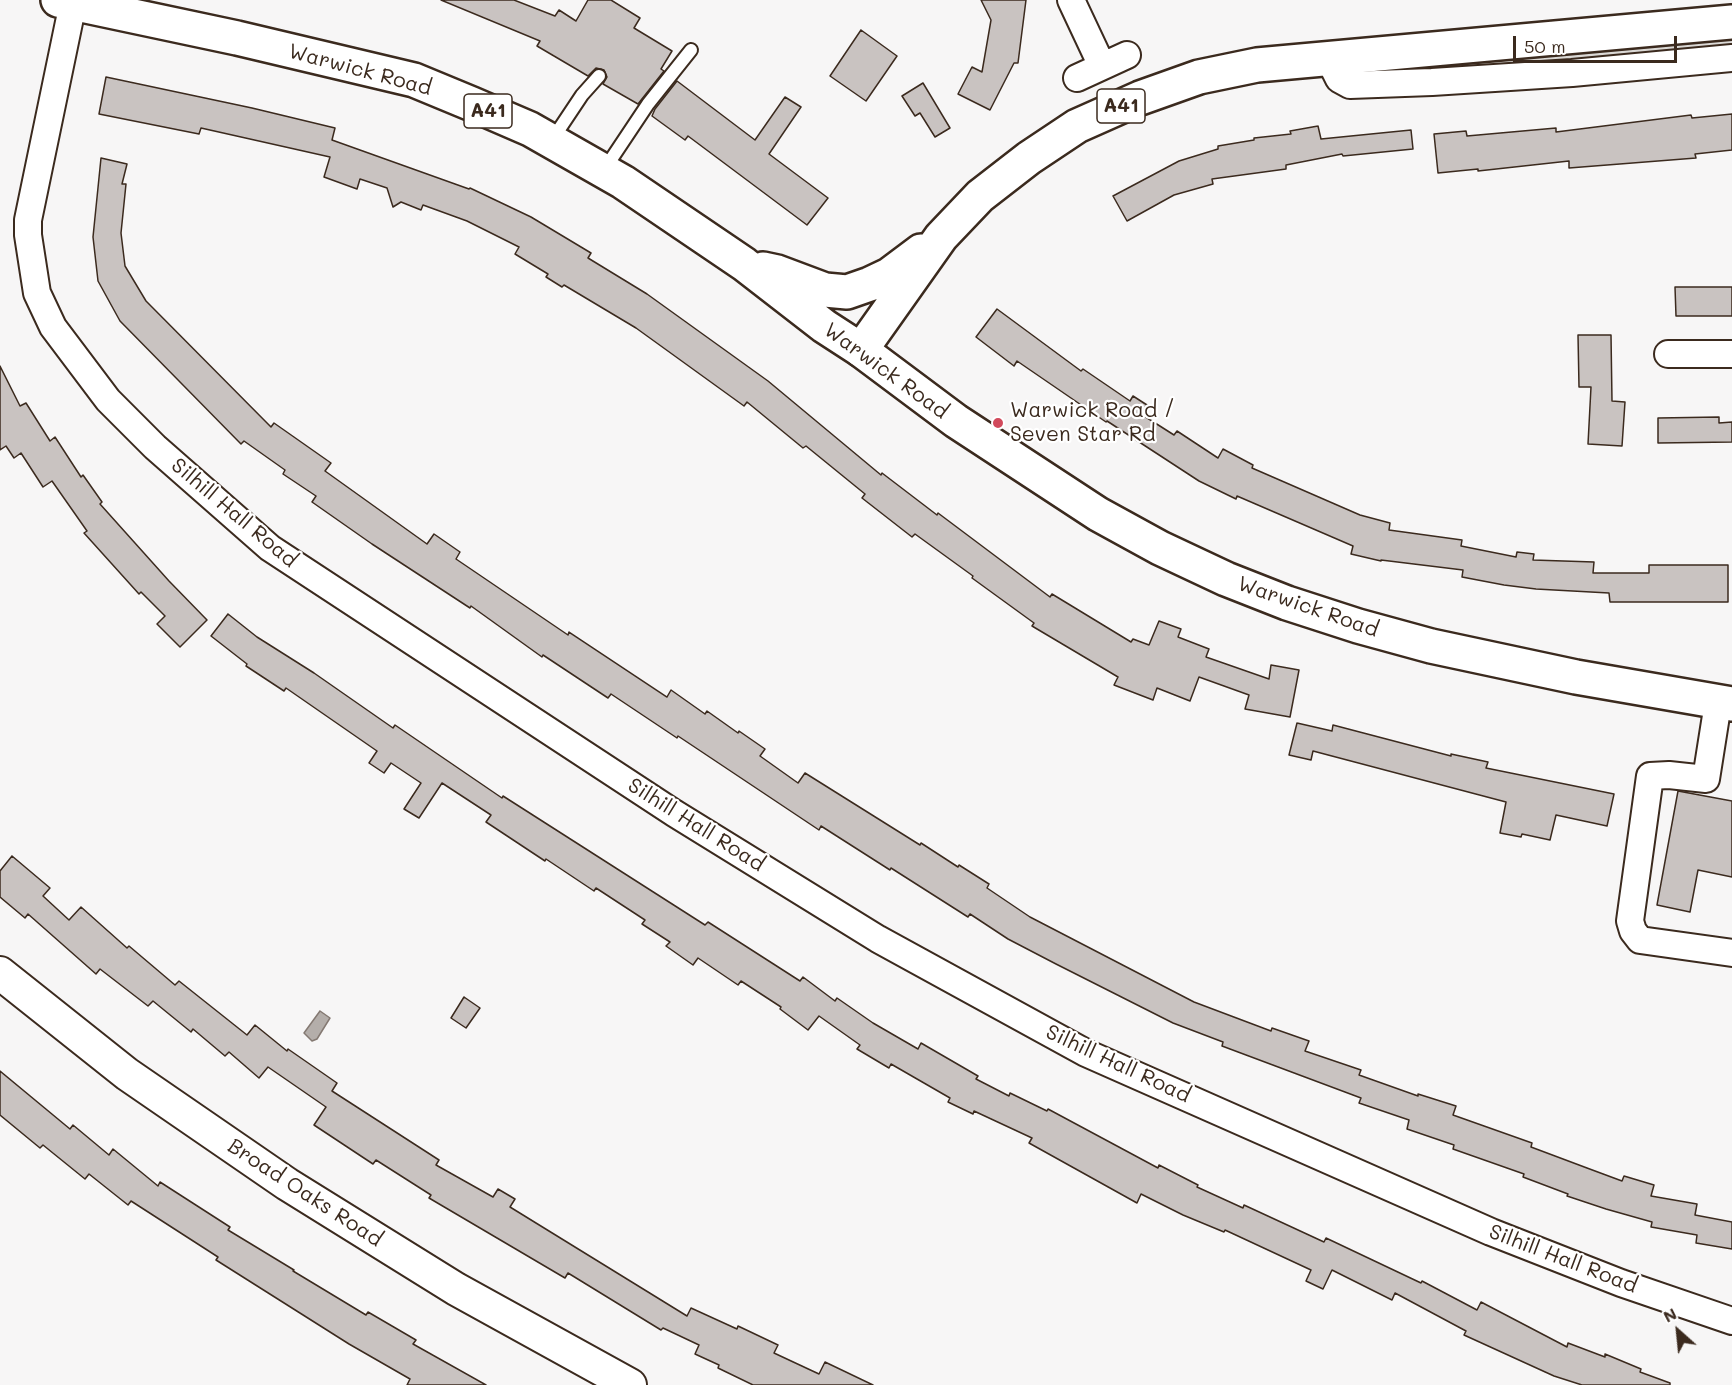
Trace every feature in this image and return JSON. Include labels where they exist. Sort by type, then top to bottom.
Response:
[{"type":"main road","name":"Warwick Road","points":[[65,2],[237,38],[414,81],[511,121],[551,141],[669,212],[744,264],[824,326],[861,350],[956,421],[1098,514],[1160,548],[1226,579],[1287,603],[1431,646],[1576,677],[1725,703]]},
{"type":"main road","name":"A41","points":[[861,350],[941,237],[980,196],[1029,158],[1077,126],[1140,98],[1199,77],[1257,65],[1732,22]]},
{"type":"main road","name":"A41","points":[[744,264],[777,272],[825,290],[847,292],[889,275],[941,237]]},
{"type":"street","points":[[1071,0],[1102,66]]},
{"type":"street","name":"Silhill Hall Road","points":[[65,2],[28,220],[28,235],[37,293],[53,327],[108,400],[155,447],[270,548],[674,813],[878,939],[1086,1053],[1491,1232],[1621,1283],[1732,1321]]},
{"type":"street","points":[[1077,78],[1127,55]]},
{"type":"street","points":[[1329,59],[1340,79],[1350,85],[1537,75],[1732,58]]},
{"type":"street","points":[[1668,354],[1732,354]]},
{"type":"street","points":[[1725,703],[1706,779],[1669,775],[1650,776],[1630,921],[1633,931],[1640,940],[1732,953]]},
{"type":"street","name":"Broad Oaks Road","points":[[0,973],[128,1074],[287,1184],[456,1289],[630,1385]]},
{"type":"lane","points":[[603,171],[648,104],[691,51]]},
{"type":"lane","points":[[551,141],[582,95],[599,76]]},
{"type":"shaded area","points":[[1732,35],[1732,50],[1359,76],[1359,67]]},
{"type":"shaded area","points":[[320,1011],[330,1018],[317,1039],[312,1041],[304,1033]]},
{"type":"building","points":[[441,0],[514,0],[555,16],[559,10],[576,21],[588,0],[611,0],[640,18],[634,28],[672,51],[661,69],[664,71],[638,104],[603,84],[607,77],[604,70],[596,68],[588,76],[537,46],[540,41]]},
{"type":"building","points":[[981,0],[1026,0],[1018,63],[1014,63],[990,110],[958,94],[972,67],[982,72],[991,20]]},
{"type":"building","points":[[861,30],[897,56],[866,101],[830,76]]},
{"type":"building","points":[[106,77],[335,128],[332,140],[470,188],[531,217],[591,253],[588,258],[647,294],[768,381],[881,475],[882,473],[937,515],[938,513],[1050,597],[1052,594],[1131,642],[1133,639],[1149,645],[1159,621],[1181,629],[1178,637],[1209,649],[1206,657],[1269,679],[1271,665],[1299,670],[1290,717],[1245,709],[1249,695],[1199,677],[1190,701],[1157,688],[1153,700],[1114,685],[1118,677],[1032,626],[1034,623],[972,578],[973,576],[915,534],[912,537],[862,498],[865,494],[806,446],[803,448],[747,402],[744,406],[636,328],[564,285],[562,287],[546,277],[548,274],[515,254],[519,247],[467,221],[423,205],[421,210],[401,202],[393,207],[387,188],[360,179],[357,189],[324,177],[330,157],[201,128],[199,134],[99,114]]},
{"type":"building","points":[[677,81],[755,140],[785,97],[801,107],[769,154],[828,198],[807,225],[688,136],[685,140],[652,116]]},
{"type":"building","points":[[923,83],[950,128],[935,137],[920,113],[915,116],[902,96]]},
{"type":"building","points":[[1732,114],[1732,150],[1695,154],[1696,158],[1569,168],[1569,161],[1438,173],[1434,134],[1466,131],[1467,136],[1556,128],[1556,132],[1691,115],[1692,118]]},
{"type":"building","points":[[1318,126],[1321,139],[1411,130],[1413,149],[1343,156],[1342,154],[1286,165],[1286,169],[1212,179],[1213,184],[1174,195],[1127,221],[1113,196],[1179,161],[1218,149],[1218,146],[1254,140],[1254,138],[1291,134],[1290,131]]},
{"type":"building","points":[[101,158],[127,164],[122,184],[126,184],[121,233],[125,266],[146,301],[271,427],[274,423],[331,463],[325,471],[427,544],[434,534],[460,552],[456,559],[568,635],[569,632],[667,697],[671,690],[705,714],[707,711],[738,733],[739,731],[765,749],[760,756],[798,783],[805,773],[920,845],[921,843],[989,884],[987,888],[1030,917],[1194,1002],[1271,1031],[1272,1028],[1309,1041],[1305,1051],[1361,1070],[1359,1075],[1418,1096],[1418,1094],[1456,1106],[1453,1115],[1532,1143],[1531,1147],[1587,1168],[1622,1181],[1624,1176],[1654,1185],[1651,1196],[1697,1204],[1695,1215],[1732,1222],[1732,1249],[1696,1243],[1697,1235],[1651,1227],[1652,1222],[1567,1196],[1568,1194],[1523,1177],[1524,1174],[1453,1149],[1454,1145],[1407,1129],[1409,1120],[1359,1103],[1361,1098],[1222,1046],[1223,1042],[1173,1023],[1056,964],[1008,939],[970,914],[968,917],[821,826],[819,830],[611,694],[608,698],[543,655],[542,657],[471,606],[470,608],[372,544],[312,502],[316,496],[283,474],[285,470],[244,441],[241,444],[120,321],[98,281],[93,237]]},
{"type":"building","points":[[1675,287],[1732,287],[1732,316],[1676,316]]},
{"type":"building","points":[[997,309],[1081,371],[1083,369],[1130,401],[1133,396],[1147,405],[1141,414],[1174,435],[1177,431],[1218,458],[1223,449],[1253,465],[1252,468],[1360,515],[1390,523],[1389,530],[1462,540],[1461,546],[1516,557],[1517,552],[1534,554],[1533,560],[1594,562],[1593,573],[1649,573],[1649,565],[1728,565],[1728,602],[1610,602],[1609,593],[1504,585],[1462,577],[1463,570],[1381,561],[1351,554],[1353,546],[1237,496],[1236,499],[1199,481],[1106,422],[1017,361],[1014,366],[976,337]]},
{"type":"building","points":[[1578,335],[1611,335],[1612,401],[1625,402],[1622,446],[1588,444],[1591,387],[1579,387]]},
{"type":"building","points":[[0,366],[20,406],[26,403],[50,441],[55,437],[81,477],[83,475],[102,502],[100,504],[207,620],[180,647],[157,624],[165,616],[141,592],[139,594],[84,533],[87,531],[52,481],[43,487],[21,453],[14,458],[6,446],[0,450]]},
{"type":"building","points":[[1719,417],[1719,423],[1732,422],[1732,442],[1658,443],[1658,418]]},
{"type":"building","points":[[228,614],[257,637],[393,728],[395,725],[502,798],[503,796],[705,925],[708,922],[800,981],[803,977],[835,1001],[837,998],[873,1023],[918,1049],[921,1043],[978,1076],[976,1079],[1009,1096],[1010,1093],[1047,1111],[1048,1109],[1158,1168],[1159,1165],[1198,1185],[1197,1187],[1243,1208],[1244,1205],[1324,1242],[1326,1238],[1421,1283],[1422,1281],[1477,1310],[1481,1302],[1567,1347],[1568,1343],[1605,1357],[1605,1354],[1641,1369],[1640,1372],[1670,1383],[1670,1385],[1582,1385],[1554,1376],[1464,1335],[1466,1331],[1395,1293],[1392,1300],[1332,1270],[1323,1289],[1306,1281],[1311,1270],[1225,1230],[1224,1232],[1183,1215],[1141,1194],[1137,1203],[1029,1143],[1032,1138],[974,1111],[973,1114],[948,1102],[950,1098],[891,1064],[889,1068],[857,1049],[860,1045],[819,1016],[808,1030],[780,1009],[781,1007],[741,981],[738,985],[698,958],[693,965],[666,946],[670,942],[642,924],[645,920],[596,888],[594,891],[546,859],[545,861],[486,822],[491,815],[442,783],[419,818],[404,809],[421,783],[391,763],[384,773],[369,763],[377,751],[286,688],[284,691],[246,666],[247,664],[211,636]]},
{"type":"building","points":[[1297,723],[1332,731],[1333,725],[1451,756],[1451,754],[1488,762],[1486,768],[1614,794],[1607,826],[1556,815],[1550,840],[1522,834],[1521,837],[1500,833],[1506,802],[1313,751],[1311,760],[1289,755]]},
{"type":"building","points":[[1678,791],[1732,801],[1732,877],[1698,870],[1690,912],[1657,905]]},
{"type":"building","points":[[12,856],[50,888],[43,896],[69,920],[81,907],[127,948],[129,946],[175,985],[179,981],[247,1035],[255,1025],[287,1051],[288,1049],[337,1083],[332,1091],[439,1160],[436,1165],[493,1197],[498,1189],[515,1199],[510,1207],[687,1316],[691,1308],[737,1329],[738,1326],[778,1345],[774,1353],[819,1374],[825,1362],[873,1385],[753,1385],[695,1354],[699,1345],[663,1328],[661,1330],[568,1273],[565,1278],[429,1198],[431,1195],[376,1160],[373,1164],[314,1125],[326,1107],[268,1067],[259,1078],[229,1052],[225,1056],[193,1029],[191,1032],[153,1001],[148,1006],[100,969],[96,974],[28,914],[25,918],[0,897],[0,871]]},
{"type":"building","points":[[464,997],[480,1008],[466,1028],[451,1018]]},
{"type":"building","points":[[0,1071],[70,1129],[73,1125],[109,1155],[113,1149],[158,1186],[160,1182],[230,1227],[228,1230],[293,1271],[366,1315],[368,1312],[416,1340],[413,1344],[486,1385],[407,1385],[410,1379],[349,1344],[216,1260],[218,1257],[131,1201],[128,1205],[89,1174],[85,1179],[43,1145],[40,1148],[0,1115]]},
{"type":"place","name":"Warwick Road / Seven Star Rd","points":[[998,423]]}]
